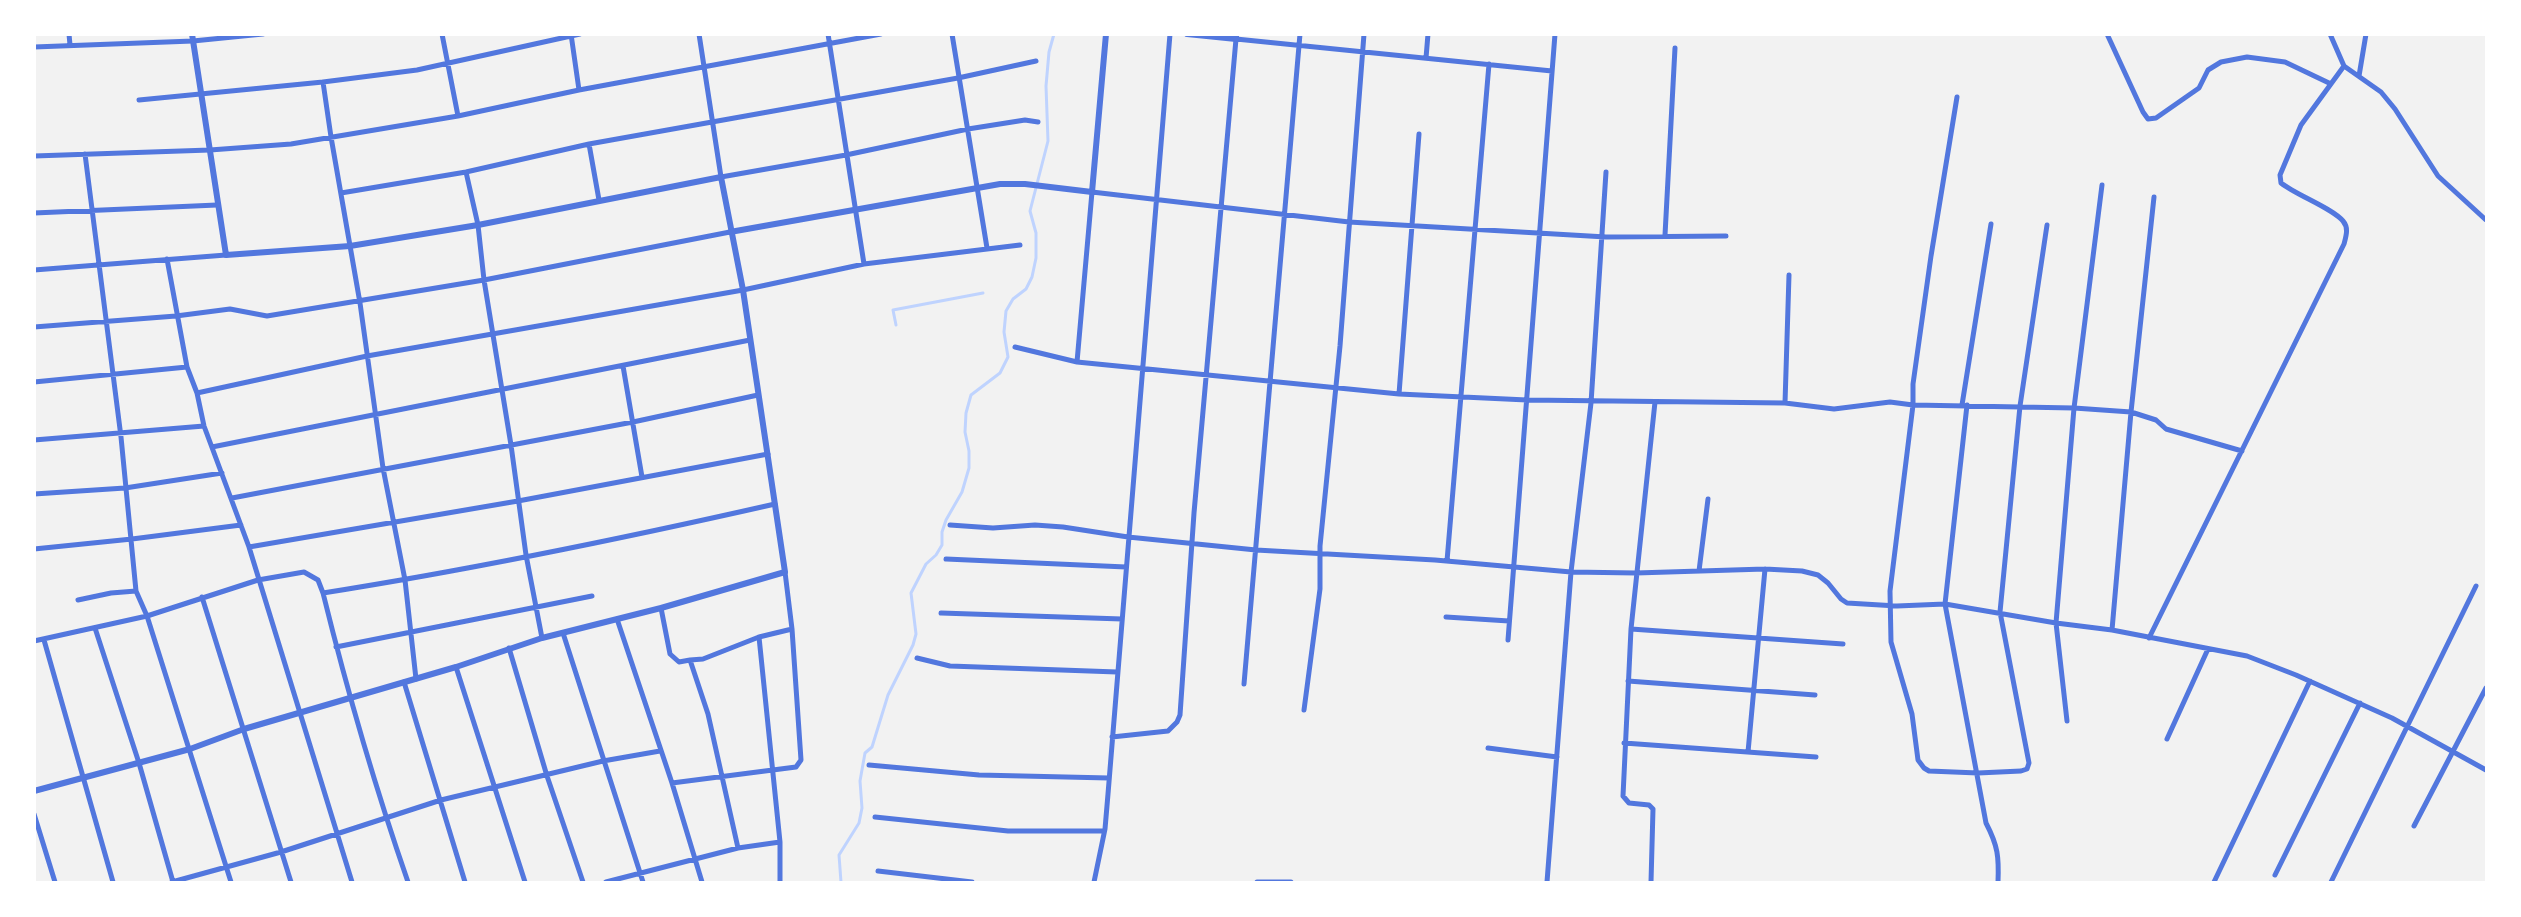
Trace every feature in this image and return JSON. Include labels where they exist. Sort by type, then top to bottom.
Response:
[{"type":"street","points":[[69,34],[70,45]]},
{"type":"street","points":[[34,47],[263,34]]},
{"type":"street","points":[[442,34],[458,116]]},
{"type":"street","points":[[139,100],[323,82],[448,63],[580,34]]},
{"type":"street","points":[[672,783],[796,767],[801,760],[792,629],[785,572],[750,340],[730,232],[699,34]]},
{"type":"street","points":[[828,34],[864,264]]},
{"type":"street","points":[[34,156],[210,150],[291,144],[458,116],[579,90],[881,34]]},
{"type":"street","points":[[952,34],[987,248]]},
{"type":"street","points":[[1077,362],[1106,34]]},
{"type":"street","points":[[1094,882],[1104,831],[1109,778],[1170,34]]},
{"type":"street","points":[[1187,34],[1236,37],[1299,46],[1552,70]]},
{"type":"street","points":[[1244,684],[1300,34]]},
{"type":"street","points":[[1304,710],[1320,589],[1321,552],[1364,34]]},
{"type":"street","points":[[1426,58],[1428,34]]},
{"type":"street","points":[[1508,640],[1555,34]]},
{"type":"street","points":[[2107,34],[2143,112],[2148,118],[2156,118],[2199,88],[2208,70],[2221,62],[2247,57],[2285,62],[2329,83]]},
{"type":"street","points":[[2330,34],[2344,66],[2381,92],[2395,109],[2438,176],[2487,220]]},
{"type":"street","points":[[2359,76],[2366,34]]},
{"type":"street","points":[[571,35],[579,90]]},
{"type":"street","points":[[1112,737],[1168,731],[1180,715],[1192,544],[1236,37]]},
{"type":"street","points":[[193,38],[226,255]]},
{"type":"street","points":[[1665,235],[1675,48]]},
{"type":"street","points":[[341,193],[466,172],[589,144],[958,78],[1036,61]]},
{"type":"street","points":[[1447,561],[1490,64]]},
{"type":"street","points":[[2150,638],[2344,244],[2348,231],[2344,221],[2291,191],[2281,183],[2280,175],[2301,125],[2329,83],[2344,66]]},
{"type":"street","points":[[323,82],[360,303],[383,468],[405,580],[416,679]]},
{"type":"street","points":[[1957,97],[1913,384],[1913,405],[1890,591],[1892,642],[1912,714],[1918,760],[1929,771],[1978,773],[2021,771],[2027,769],[2029,763],[2000,612],[2020,406],[2047,225]]},
{"type":"street","points":[[34,270],[350,246],[478,225],[599,200],[846,155],[968,129],[1025,120],[1038,122]]},
{"type":"street","points":[[1399,394],[1419,134]]},
{"type":"street","points":[[589,144],[599,200]]},
{"type":"street","points":[[85,154],[120,434],[136,591],[147,616],[231,882]]},
{"type":"street","points":[[466,172],[478,225],[484,280],[526,555],[542,638]]},
{"type":"street","points":[[1547,882],[1571,572],[1591,401],[1606,172]]},
{"type":"street","points":[[34,327],[176,316],[230,309],[267,316],[360,303],[730,232],[1000,184],[1030,184],[1349,222],[1602,237],[1726,236]]},
{"type":"street","points":[[2067,721],[2056,623],[2074,408],[2102,185]]},
{"type":"street","points":[[2112,630],[2131,412],[2154,197]]},
{"type":"street","points":[[34,213],[217,206]]},
{"type":"street","points":[[1991,224],[1965,405],[1945,604],[1986,823],[1996,841],[2000,882]]},
{"type":"street","points":[[197,393],[368,356],[742,290],[864,264],[1020,245]]},
{"type":"street","points":[[167,259],[187,367],[197,393],[204,426],[249,547],[352,882]]},
{"type":"street","points":[[1785,403],[1789,275]]},
{"type":"street","points":[[212,447],[750,340]]},
{"type":"street","points":[[1015,346],[1077,362],[1399,394],[1527,400],[1785,403],[1834,409],[1890,402],[1913,405],[2020,406],[2131,412],[2156,420],[2166,429],[2242,451]]},
{"type":"street","points":[[623,366],[642,477]]},
{"type":"street","points":[[34,381],[187,367]]},
{"type":"street","points":[[232,498],[633,422],[758,395]]},
{"type":"street","points":[[1652,882],[1655,814],[1649,805],[1625,800],[1623,796],[1630,629],[1655,402]]},
{"type":"street","points":[[34,440],[204,426]]},
{"type":"street","points":[[249,547],[518,501],[768,454]]},
{"type":"street","points":[[34,494],[125,488],[222,473]]},
{"type":"street","points":[[1699,571],[1708,499]]},
{"type":"street","points":[[323,593],[405,580],[650,533],[775,504]]},
{"type":"street","points":[[34,549],[241,525]]},
{"type":"street","points":[[950,525],[993,528],[1035,525],[1063,527],[1192,544],[1447,561],[1571,572],[1636,573],[1765,569],[1802,571],[1818,575],[1828,583],[1840,599],[1847,603],[1907,606],[1945,604],[2112,630],[2247,656],[2310,681],[2409,727],[2487,770]]},
{"type":"street","points":[[946,559],[1126,567]]},
{"type":"street","points":[[1748,752],[1765,569]]},
{"type":"street","points":[[34,641],[147,616],[258,580],[304,572],[318,580],[386,818],[408,882]]},
{"type":"street","points":[[34,791],[189,749],[244,729],[456,667],[542,638],[661,608],[785,572]]},
{"type":"street","points":[[2331,882],[2409,727],[2476,586]]},
{"type":"street","points":[[78,600],[111,593],[136,591]]},
{"type":"street","points":[[336,647],[592,596]]},
{"type":"street","points":[[202,597],[291,882]]},
{"type":"street","points":[[661,608],[670,654],[679,662],[704,658],[759,637],[792,629]]},
{"type":"street","points":[[941,613],[1122,619]]},
{"type":"street","points":[[1446,617],[1509,621]]},
{"type":"street","points":[[617,619],[672,783],[702,882]]},
{"type":"street","points":[[95,628],[139,763],[172,882],[281,852],[441,800],[547,776],[603,760],[660,751]]},
{"type":"street","points":[[1630,629],[1843,644]]},
{"type":"street","points":[[563,633],[643,882]]},
{"type":"street","points":[[759,637],[780,842],[780,882]]},
{"type":"street","points":[[44,640],[113,882]]},
{"type":"street","points":[[509,648],[547,776],[583,882]]},
{"type":"street","points":[[2167,739],[2208,649]]},
{"type":"street","points":[[917,658],[950,666],[1117,672]]},
{"type":"street","points":[[690,660],[708,714],[738,848]]},
{"type":"street","points":[[456,667],[525,882]]},
{"type":"street","points":[[1628,681],[1815,695]]},
{"type":"street","points":[[2214,882],[2310,681]]},
{"type":"street","points":[[404,682],[465,882]]},
{"type":"street","points":[[2414,826],[2487,688]]},
{"type":"street","points":[[2275,875],[2360,704]]},
{"type":"street","points":[[1624,742],[1816,757]]},
{"type":"street","points":[[1488,748],[1557,757]]},
{"type":"street","points":[[869,765],[979,775],[1109,778]]},
{"type":"street","points":[[34,814],[55,882]]},
{"type":"street","points":[[875,817],[1008,831],[1104,831]]},
{"type":"street","points":[[606,882],[738,848],[780,842]]},
{"type":"street","points":[[879,871],[972,882]]},
{"type":"street","points":[[1257,882],[1291,882]]},
{"type":"waterway","points":[[841,882],[839,855],[859,823],[862,808],[860,781],[865,753],[872,747],[888,695],[913,645],[916,634],[911,593],[926,564],[936,555],[942,545],[942,532],[946,520],[962,492],[969,468],[969,451],[965,432],[966,413],[971,395],[1000,373],[1008,357],[1004,332],[1006,311],[1013,299],[1026,289],[1032,277],[1036,258],[1036,233],[1030,211],[1048,141],[1046,86],[1049,52],[1054,34]]},
{"type":"waterway","points":[[896,325],[893,310],[983,293]]}]
